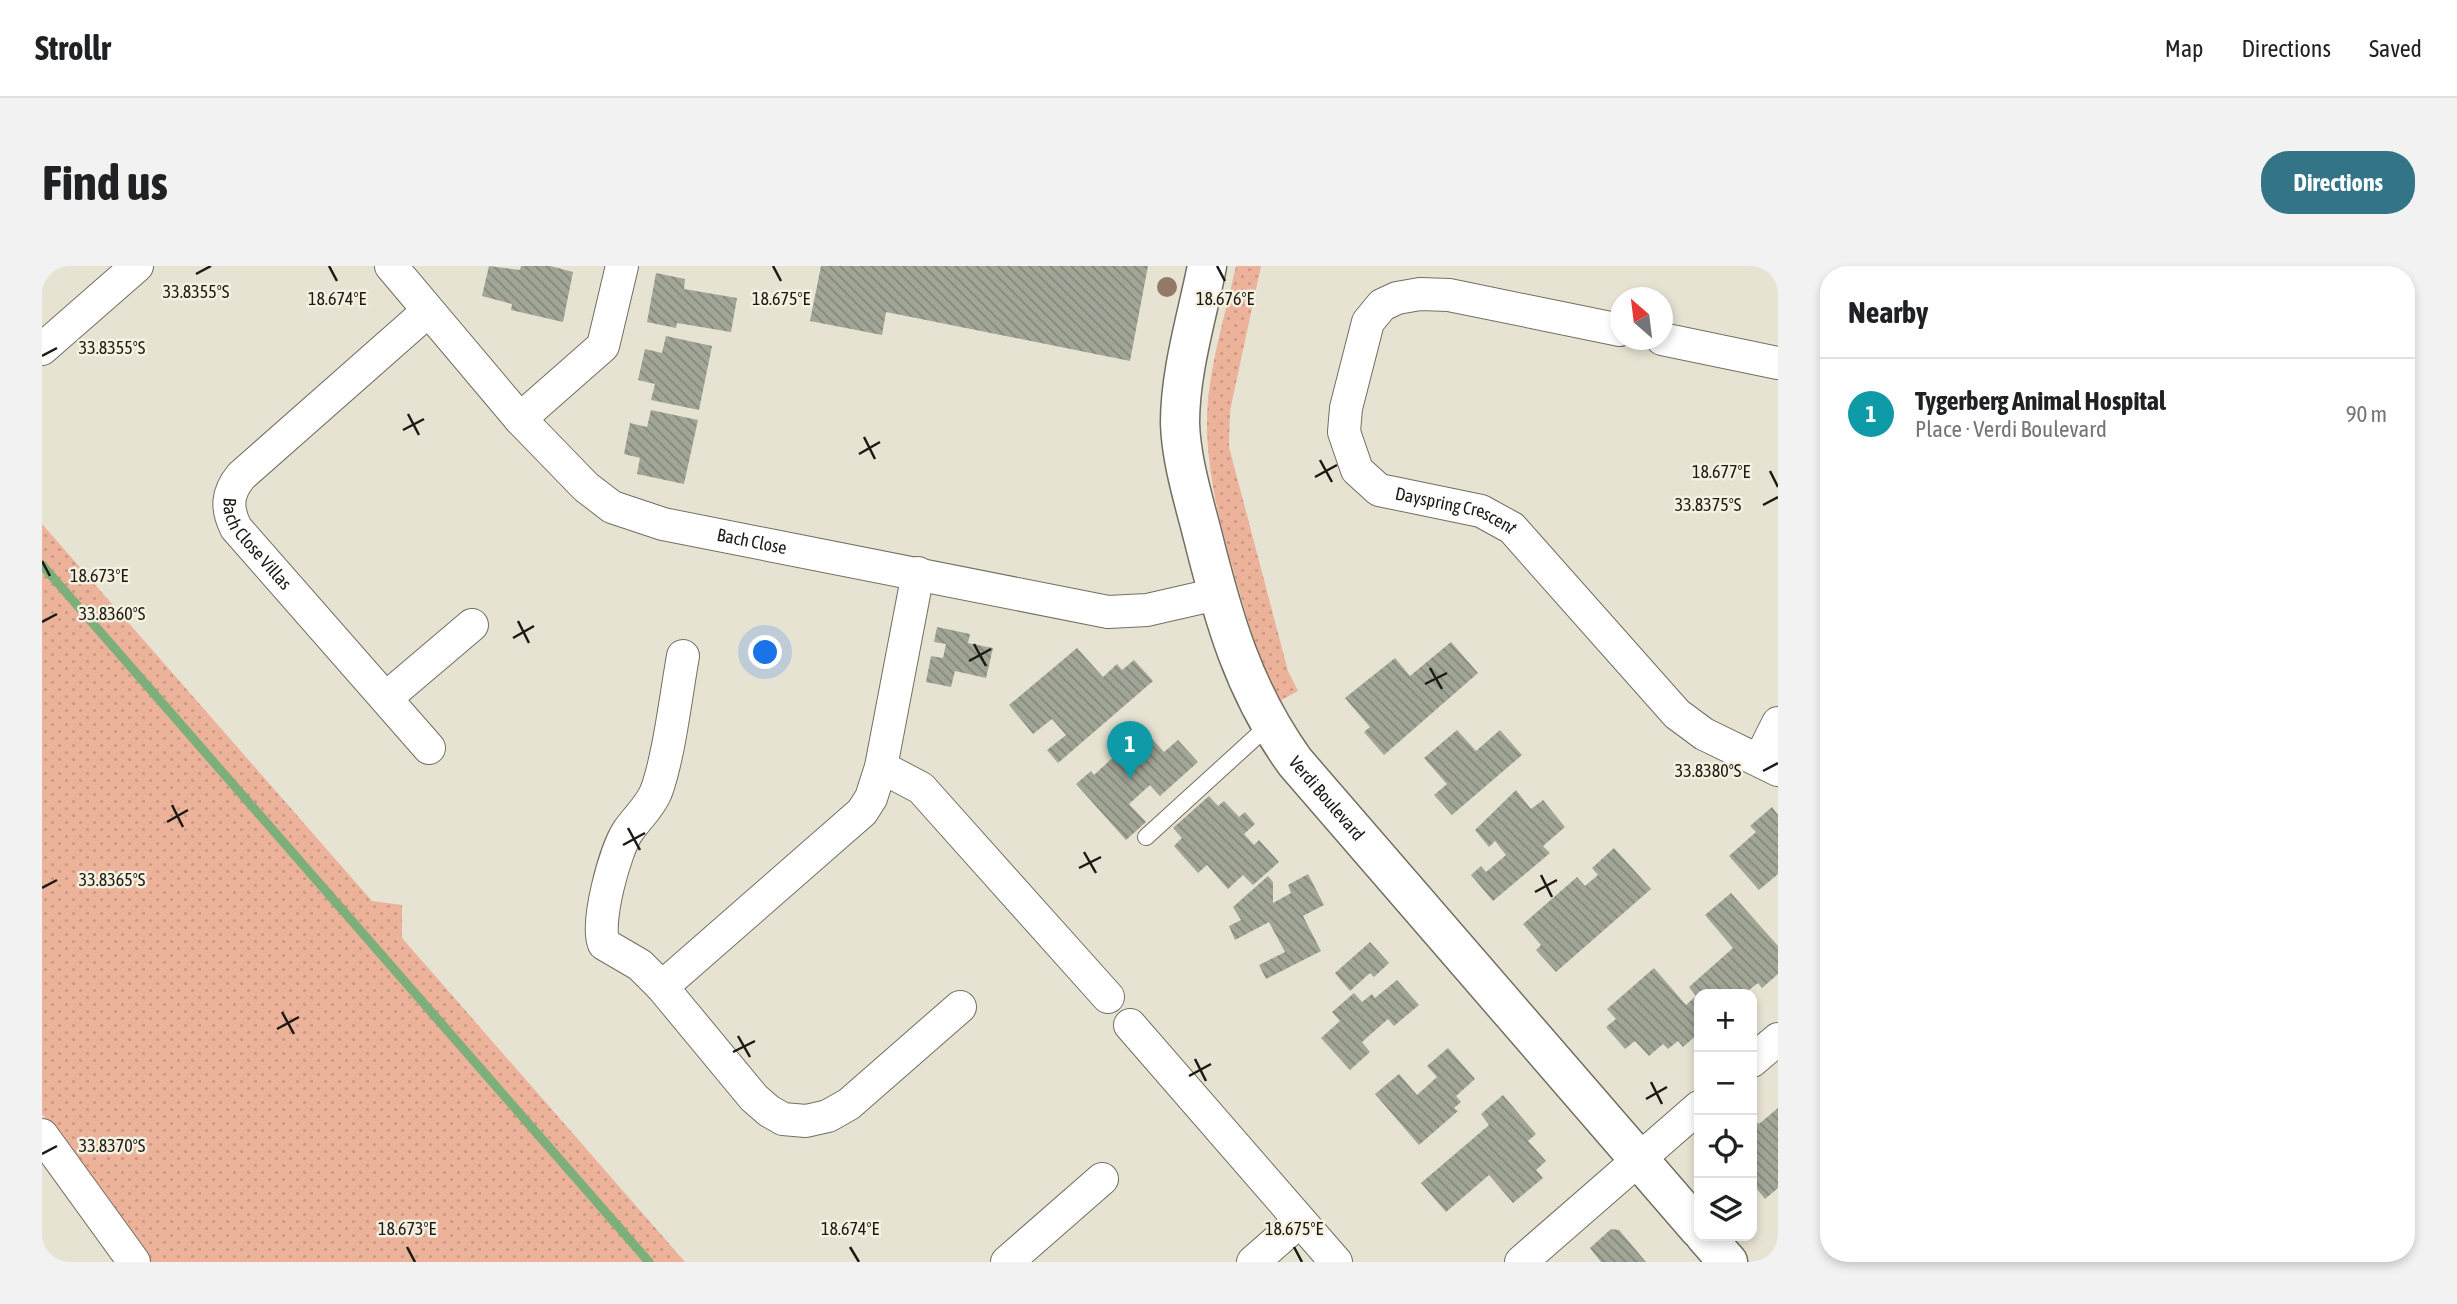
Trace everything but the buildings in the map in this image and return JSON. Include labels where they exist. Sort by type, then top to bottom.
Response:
[{"type":"street","points":[[42,349],[137,266]]},
{"type":"street","name":"Bach Close","points":[[391,266],[520,419],[597,497],[629,514],[663,524],[1108,612],[1147,610],[1217,594]]},
{"type":"street","points":[[520,419],[603,346],[622,266]]},
{"type":"street","name":"Verdi Boulevard","points":[[1207,266],[1183,385],[1180,425],[1191,492],[1217,594],[1237,657],[1269,725],[1295,762],[1694,1223]]},
{"type":"street","name":"Dayspring Crescent","points":[[1610,328],[1449,295],[1420,293],[1397,298],[1382,306],[1368,322],[1346,408],[1344,432],[1357,470],[1379,490],[1481,511],[1512,527],[1677,714],[1704,734],[1769,765],[1778,723]]},
{"type":"street","name":"Bach Close Villas","points":[[428,311],[241,476],[229,495],[228,506],[236,528],[429,748]]},
{"type":"street","points":[[1673,341],[1778,363]]},
{"type":"street","points":[[662,987],[862,812],[871,798],[881,767],[918,573]]},
{"type":"street","points":[[386,698],[472,625]]},
{"type":"street","points":[[683,656],[656,792],[642,816],[627,831],[617,854],[600,930],[607,947],[640,965],[662,987],[754,1098],[783,1119],[796,1122],[828,1116],[849,1104],[960,1007]]},
{"type":"street","points":[[881,767],[921,788],[1108,997]]},
{"type":"street","points":[[1130,1026],[1336,1262]]},
{"type":"street","points":[[1757,1057],[1778,1039]]},
{"type":"street","points":[[1521,1262],[1694,1111]]},
{"type":"street","points":[[42,1135],[134,1262]]},
{"type":"street","points":[[1007,1262],[1102,1179]]},
{"type":"street","points":[[1253,1262],[1300,1221]]},
{"type":"street","points":[[1709,1241],[1728,1262]]},
{"type":"lane","points":[[1146,837],[1269,725]]},
{"type":"shaded area","points":[[1236,266],[1261,266],[1230,411],[1229,447],[1288,671],[1298,691],[1276,703],[1263,674],[1219,518],[1209,455],[1207,424],[1210,385]]},
{"type":"shaded area","points":[[42,524],[372,901],[402,905],[402,938],[685,1262],[150,1262],[42,1114]]},
{"type":"waterway","points":[[42,565],[649,1262]]},
{"type":"place","name":"Tygerberg Animal Hospital","points":[[1130,779]]}]
